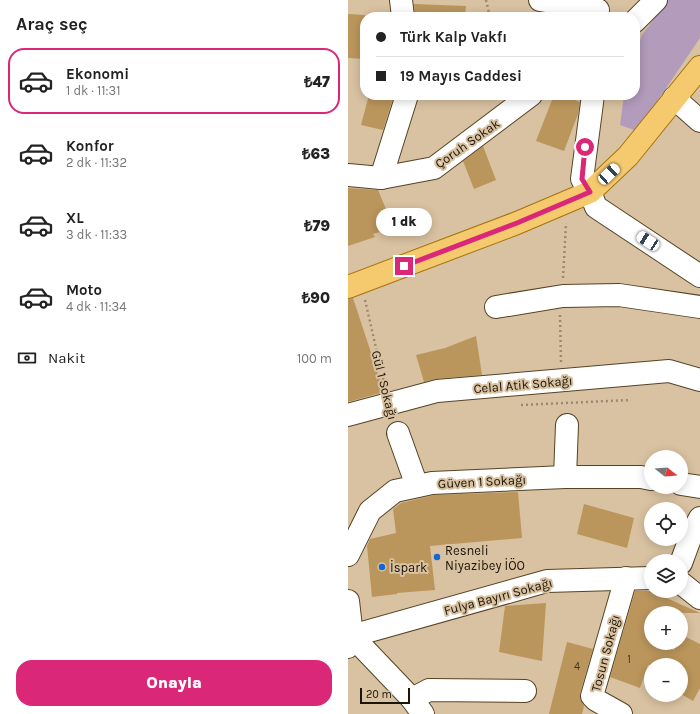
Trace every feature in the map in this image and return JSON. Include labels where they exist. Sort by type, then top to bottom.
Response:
[{"type":"main road","points":[[355,284],[517,223],[590,192],[628,156],[700,67]]},
{"type":"street","points":[[401,0],[402,12]]},
{"type":"street","points":[[540,0],[598,7]]},
{"type":"street","points":[[640,16],[656,0]]},
{"type":"street","points":[[674,98],[700,121]]},
{"type":"street","points":[[380,178],[405,100]]},
{"type":"street","name":"Çoruh Sokak","points":[[348,175],[380,178],[434,168],[524,100]]},
{"type":"street","points":[[591,100],[582,179],[590,192],[596,207],[700,276]]},
{"type":"street","points":[[590,192],[599,175],[598,147],[603,100]]},
{"type":"street","points":[[496,307],[563,296],[619,295],[700,307]]},
{"type":"street","name":"Celal Atik Sokağı","points":[[348,415],[437,391],[669,371],[700,380]]},
{"type":"street","points":[[565,477],[567,425]]},
{"type":"street","name":"Gül 1 Sokağı","points":[[398,433],[417,486]]},
{"type":"street","name":"Güven 1 Sokağı","points":[[348,555],[370,511],[395,491],[432,483],[565,477],[644,477]]},
{"type":"street","points":[[688,485],[700,487]]},
{"type":"street","points":[[684,554],[692,533],[700,518]]},
{"type":"street","name":"Tosun Sokağı","points":[[621,714],[596,700],[592,696],[626,578]]},
{"type":"street","name":"Fulya Bayırı Sokağı","points":[[349,640],[547,581],[644,578]]},
{"type":"street","points":[[688,589],[700,598]]},
{"type":"street","points":[[348,601],[349,640],[414,709],[429,690],[525,691]]},
{"type":"path","points":[[486,0],[489,12]]},
{"type":"path","name":"Gül 1 Sokağı","points":[[355,284],[388,404]]},
{"type":"path","points":[[516,405],[631,400]]},
{"type":"shaded area","points":[[668,0],[700,0],[700,38],[637,131],[620,125],[623,100],[640,100],[640,40],[642,35]]},
{"type":"building","points":[[414,4],[466,6],[465,12],[415,12]]},
{"type":"building","points":[[348,14],[360,15],[360,59],[348,58]]},
{"type":"building","points":[[368,100],[392,100],[383,130],[361,125]]},
{"type":"building","points":[[552,100],[575,100],[580,102],[578,114],[564,151],[536,141]]},
{"type":"building","points":[[483,146],[496,180],[474,189],[463,161]]},
{"type":"building","points":[[348,188],[378,190],[394,228],[373,234],[375,237],[348,246]]},
{"type":"building","points":[[353,298],[384,392],[348,402],[348,299]]},
{"type":"building","points":[[476,336],[482,375],[436,379],[424,382],[416,355],[445,348]]},
{"type":"building","points":[[518,492],[522,538],[430,546],[435,590],[397,593],[372,597],[367,546],[370,539],[396,533],[393,509],[401,503],[434,495]]},
{"type":"building","points":[[584,504],[634,518],[627,548],[577,534]]},
{"type":"building","points":[[635,591],[644,591],[644,598],[667,598],[684,606],[644,606],[644,650],[688,650],[688,638],[700,644],[700,688],[693,701],[688,698],[688,658],[644,658],[644,676],[640,688],[610,677]]},
{"type":"building","points":[[546,603],[542,661],[499,652],[505,606]]},
{"type":"building","points":[[688,608],[700,613],[688,613]]},
{"type":"building","points":[[567,642],[593,649],[580,693],[580,699],[584,706],[582,714],[549,714]]},
{"type":"place","name":"Resneli Niyazibey İÖO","points":[[437,557]]},
{"type":"place","name":"İspark","points":[[382,567]]},
{"type":"route","points":[[404,266],[517,223],[590,192],[582,179],[585,147]]}]
